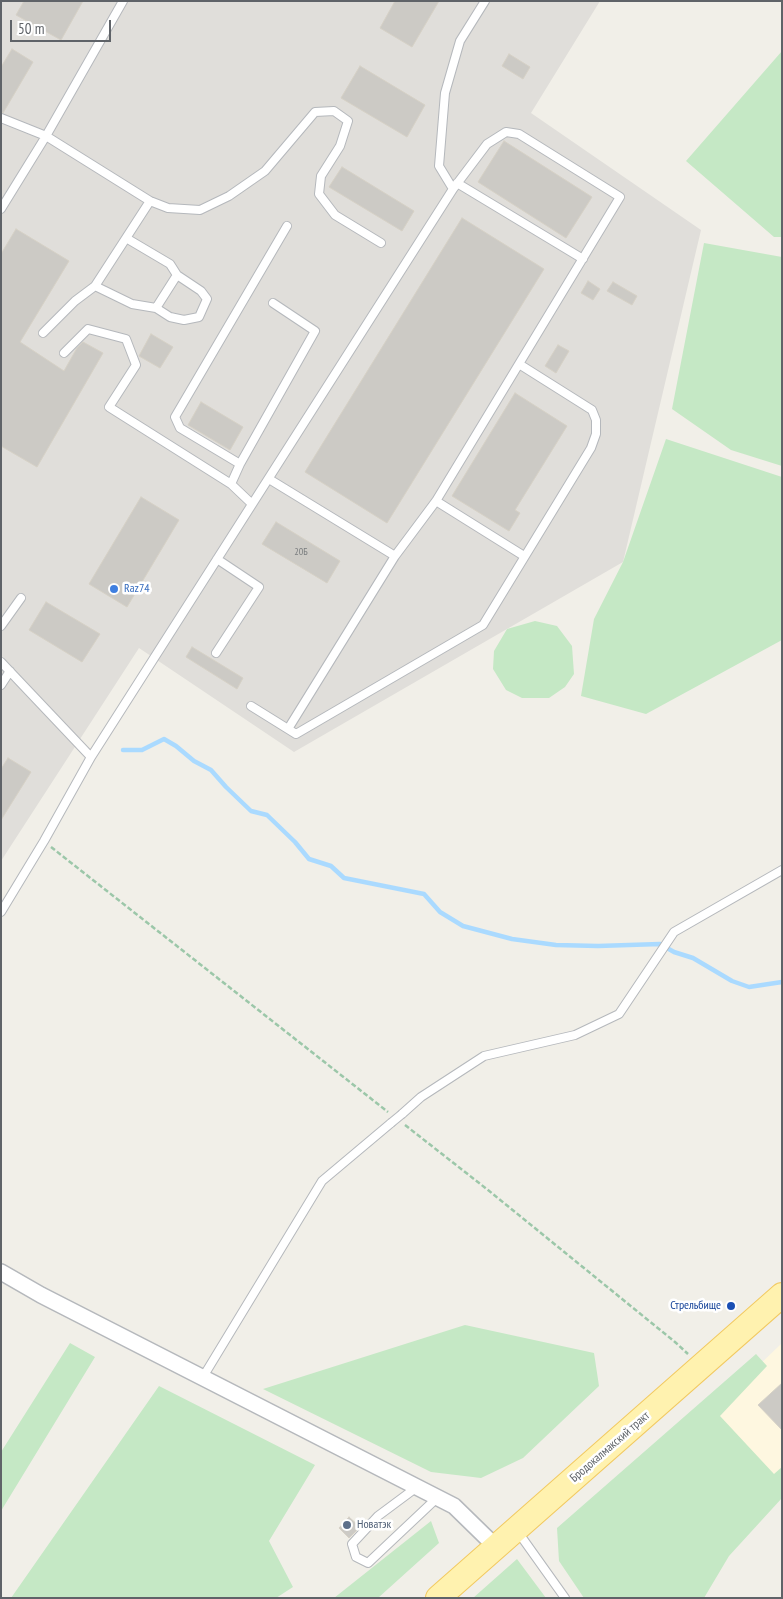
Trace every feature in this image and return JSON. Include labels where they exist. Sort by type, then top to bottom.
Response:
[{"type":"main road","name":"Бродокалмакский тракт","points":[[438,1598],[782,1295]]},
{"type":"street","points":[[1,1272],[438,1497],[454,1506],[496,1547]]},
{"type":"lane","points":[[1,210],[46,136],[123,1]]},
{"type":"lane","points":[[485,1],[460,41],[445,93],[438,166],[455,186],[584,259]]},
{"type":"lane","points":[[1,118],[46,136],[150,201],[168,208],[200,210],[229,196],[265,171],[316,112],[334,111],[348,121],[340,146],[321,176],[319,194],[335,215],[381,243]]},
{"type":"lane","points":[[3,907],[44,841],[90,757],[455,186],[487,144],[506,132],[519,134],[620,198],[436,501],[395,556],[288,730]]},
{"type":"lane","points":[[43,333],[75,300],[95,286],[150,201]]},
{"type":"lane","points":[[240,464],[180,428],[174,417],[287,226]]},
{"type":"lane","points":[[95,286],[132,304],[156,308],[170,317],[184,320],[199,317],[207,299],[178,275],[170,264],[126,238]]},
{"type":"lane","points":[[156,308],[178,275]]},
{"type":"lane","points":[[231,484],[240,464],[315,331],[273,303]]},
{"type":"lane","points":[[64,353],[88,329],[126,339],[136,365],[109,407],[231,484],[252,504]]},
{"type":"lane","points":[[251,706],[296,734],[484,625],[591,448],[596,434],[596,420],[592,410],[519,364]]},
{"type":"lane","points":[[269,478],[395,556]]},
{"type":"lane","points":[[436,501],[524,556]]},
{"type":"lane","points":[[216,653],[259,587],[217,559]]},
{"type":"lane","points":[[1,626],[21,598]]},
{"type":"lane","points":[[1,662],[90,757]]},
{"type":"lane","points":[[1,686],[10,671]]},
{"type":"lane","points":[[203,1377],[322,1181],[421,1098],[484,1056],[574,1035],[619,1014],[674,932],[782,870]]},
{"type":"lane","points":[[417,1487],[378,1516],[352,1544],[356,1558],[368,1563],[438,1497]]},
{"type":"lane","points":[[516,1529],[565,1598]]},
{"type":"path","points":[[44,841],[396,1118]]},
{"type":"path","points":[[403,1124],[488,1190],[675,1342],[701,1368]]},
{"type":"shaded area","points":[[1,1],[600,1],[531,113],[701,230],[623,562],[294,752],[139,648],[1,861]]},
{"type":"shaded area","points":[[782,1343],[782,1477],[766,1492],[699,1423]]},
{"type":"green space","points":[[782,51],[782,237],[774,237],[686,161]]},
{"type":"green space","points":[[704,243],[782,257],[782,466],[731,450],[672,409]]},
{"type":"green space","points":[[666,439],[782,477],[782,640],[646,714],[581,696],[594,619],[623,562]]},
{"type":"green space","points":[[535,621],[557,626],[572,646],[574,674],[565,687],[549,698],[522,698],[506,690],[493,669],[494,651],[507,629]]},
{"type":"green space","points":[[465,1325],[594,1353],[599,1386],[523,1458],[481,1478],[431,1472],[263,1389]]},
{"type":"green space","points":[[70,1343],[95,1357],[1,1511],[1,1452]]},
{"type":"green space","points":[[756,1354],[767,1366],[720,1416],[774,1474],[782,1467],[782,1498],[729,1556],[704,1598],[584,1598],[559,1561],[557,1528]]},
{"type":"green space","points":[[159,1386],[315,1465],[269,1541],[293,1587],[276,1598],[11,1598]]},
{"type":"green space","points":[[431,1521],[439,1543],[378,1598],[334,1598]]},
{"type":"green space","points":[[517,1559],[546,1598],[473,1598]]},
{"type":"building","points":[[24,1],[83,1],[61,40],[16,15]]},
{"type":"building","points":[[395,1],[439,1],[412,47],[380,28]]},
{"type":"building","points":[[12,49],[33,62],[3,113],[1,112],[1,67]]},
{"type":"building","points":[[509,54],[530,67],[523,79],[502,66]]},
{"type":"building","points":[[360,66],[425,105],[407,137],[341,98]]},
{"type":"building","points":[[504,141],[592,197],[566,238],[478,182]]},
{"type":"building","points":[[342,167],[414,211],[402,231],[329,187]]},
{"type":"building","points":[[462,218],[544,269],[387,523],[305,472]]},
{"type":"building","points":[[16,229],[69,261],[20,342],[64,371],[77,348],[83,342],[103,353],[37,467],[1,446],[1,254]]},
{"type":"building","points":[[588,281],[600,289],[593,300],[581,293]]},
{"type":"building","points":[[613,282],[637,296],[632,305],[607,291]]},
{"type":"building","points":[[151,334],[173,347],[160,368],[139,356]]},
{"type":"building","points":[[558,345],[569,351],[556,373],[545,366]]},
{"type":"building","points":[[515,393],[567,426],[515,510],[520,513],[509,531],[452,496]]},
{"type":"building","points":[[201,402],[243,427],[230,450],[188,425]]},
{"type":"building","points":[[141,497],[179,520],[127,607],[89,584]]},
{"type":"building","points":[[276,522],[340,561],[327,583],[262,544]]},
{"type":"building","points":[[46,602],[100,634],[82,662],[29,630]]},
{"type":"building","points":[[192,647],[243,678],[237,689],[186,657]]},
{"type":"building","points":[[8,758],[31,772],[1,820],[1,769]]},
{"type":"building","points":[[782,1383],[782,1430],[758,1405]]},
{"type":"building","points":[[349,1517],[360,1527],[349,1538],[339,1528]]},
{"type":"waterway","points":[[123,750],[142,750],[164,739],[194,761],[211,770],[251,811],[267,815],[295,842],[309,859],[331,866],[344,878],[424,894],[440,912],[463,926],[512,939],[556,945],[660,944],[674,952],[693,958],[732,981],[749,987],[782,982]]},
{"type":"place","name":"Raz74","points":[[114,589]]},
{"type":"place","name":"Стрельбище","points":[[731,1306]]},
{"type":"place","name":"Новатэк","points":[[347,1525]]}]
